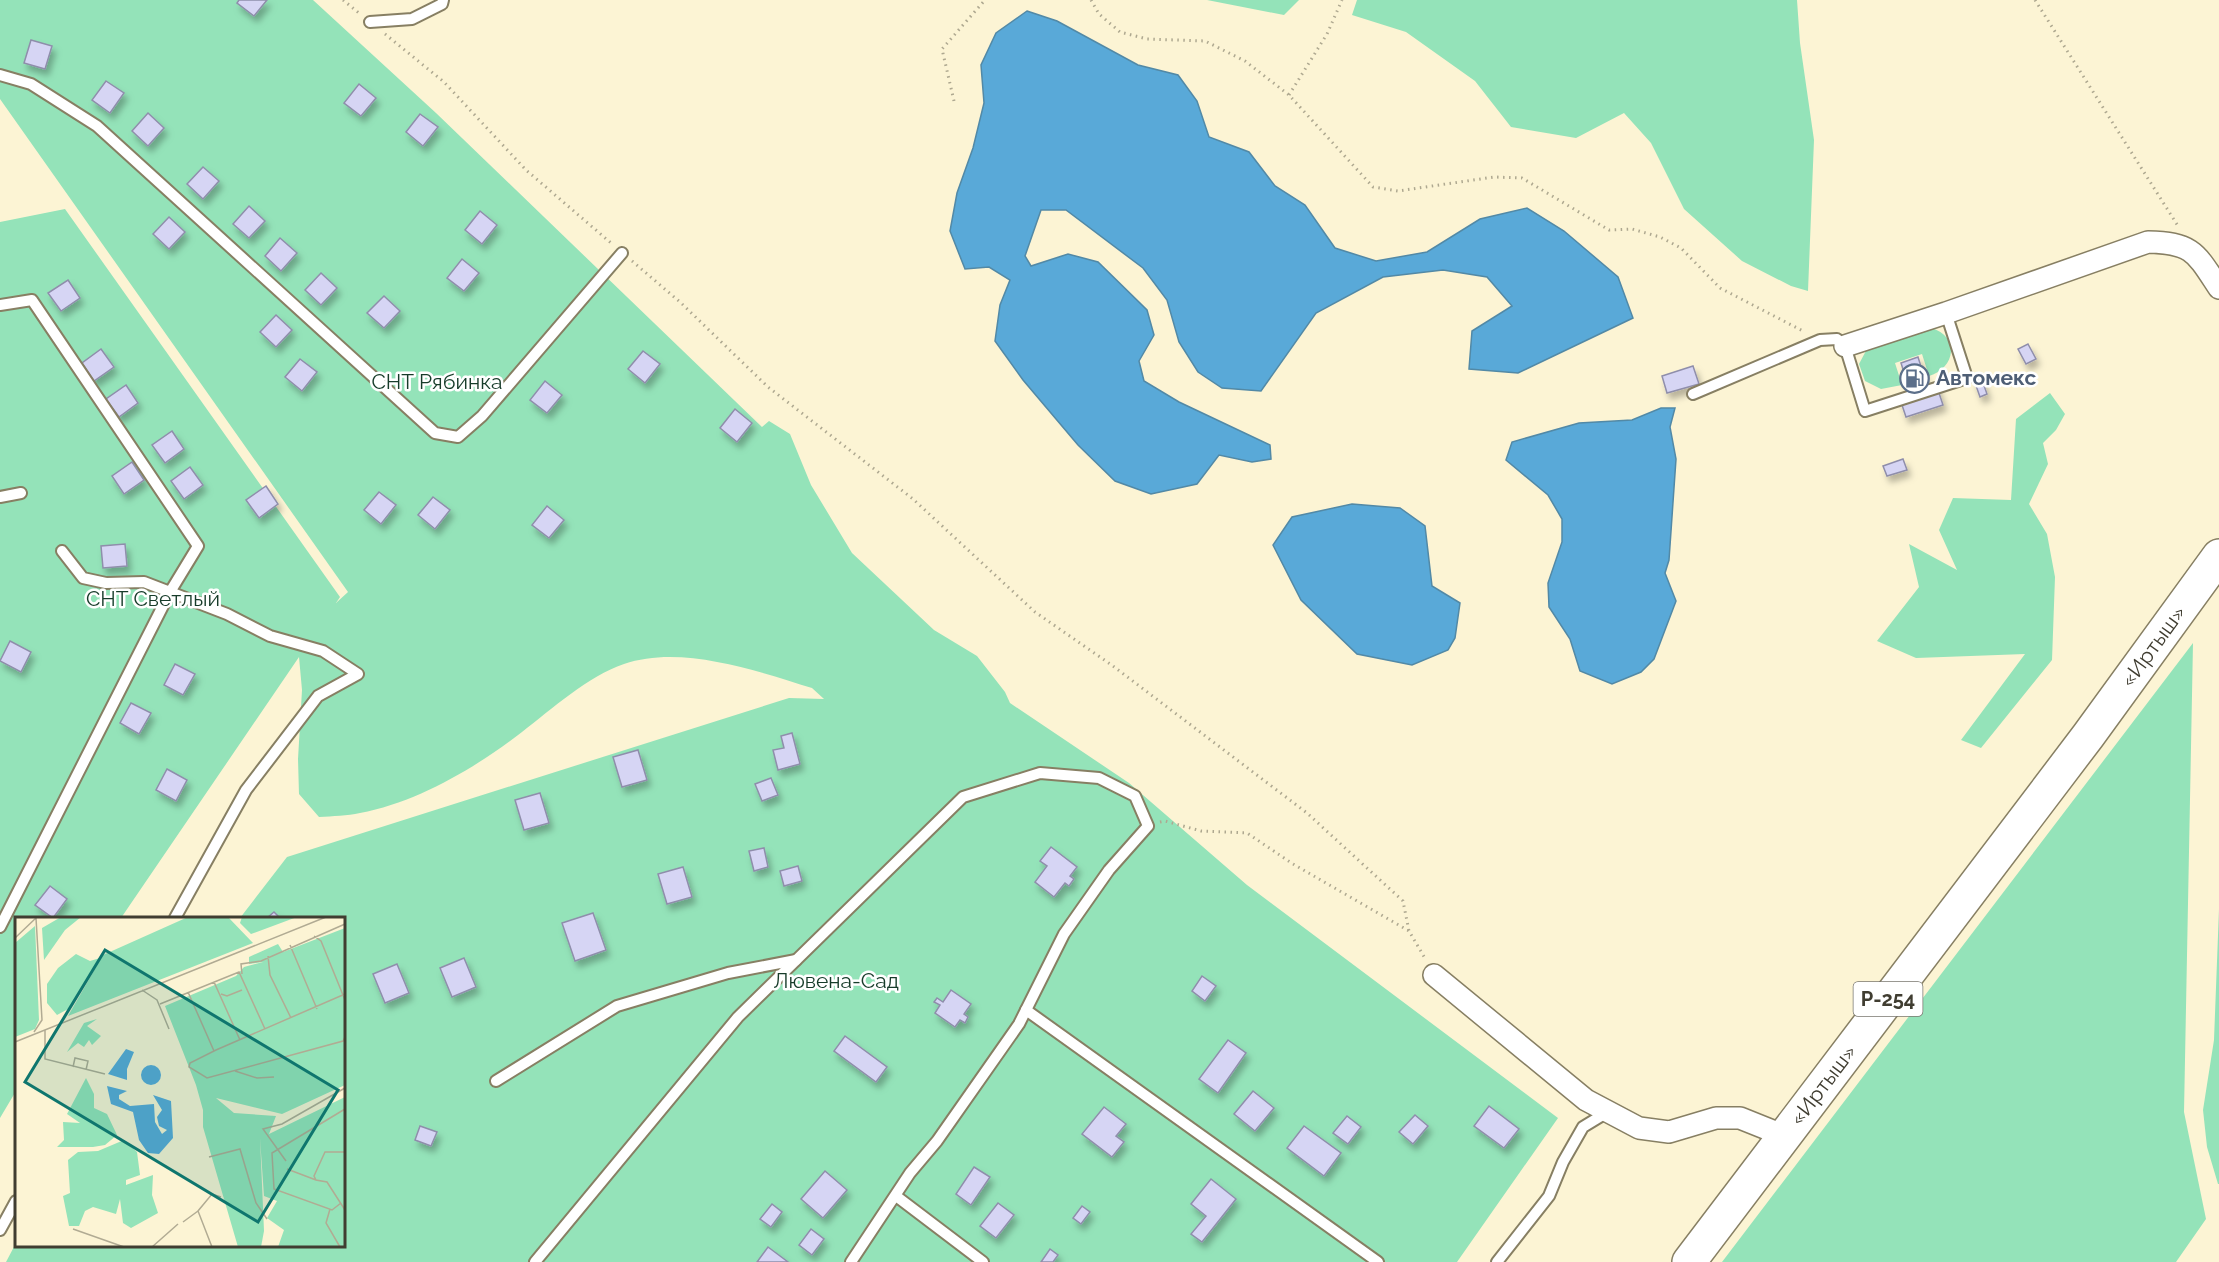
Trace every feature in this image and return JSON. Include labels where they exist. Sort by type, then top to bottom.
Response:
[{"type":"highway","name":"«Иртыш»","points":[[1689,1262],[2088,736],[2219,556]]},
{"type":"highway","name":"«Иртыш»","points":[[2088,736],[2219,571]]},
{"type":"street","points":[[1845,346],[1946,314],[2148,242],[2176,243],[2197,255],[2219,288]]},
{"type":"street","points":[[1434,975],[1586,1100],[1606,1113],[1639,1128],[1669,1132],[1716,1118],[1740,1118],[1785,1136]]},
{"type":"lane","points":[[370,22],[412,19],[442,4],[442,0]]},
{"type":"lane","points":[[0,75],[31,84],[97,126],[435,433],[458,437],[482,416],[622,253]]},
{"type":"lane","points":[[0,305],[32,300],[198,546],[170,591],[0,927]]},
{"type":"lane","points":[[1693,393],[1820,340],[1837,339],[1845,346],[1865,411],[1967,378],[1946,314]]},
{"type":"lane","points":[[0,498],[21,493]]},
{"type":"lane","points":[[62,551],[83,578],[106,583],[144,582],[170,591],[227,614],[270,636],[323,651],[358,674],[318,696],[253,780],[176,917]]},
{"type":"lane","points":[[536,1262],[738,1017],[963,797],[1040,773],[1099,778],[1134,796],[1148,826],[1109,870],[1064,934],[1012,1034],[937,1140],[910,1173],[851,1262]]},
{"type":"lane","points":[[496,1081],[617,1005],[728,973],[796,960]]},
{"type":"lane","points":[[1026,1010],[1378,1262]]},
{"type":"lane","points":[[1497,1262],[1550,1196],[1563,1162],[1583,1127],[1606,1113]]},
{"type":"lane","points":[[896,1196],[983,1262]]},
{"type":"lane","points":[[0,1230],[15,1203]]},
{"type":"path","points":[[343,0],[444,82],[526,170],[680,302],[768,387],[913,499],[1035,612],[1113,666],[1307,813],[1403,901],[1408,931],[1434,975]]},
{"type":"path","points":[[954,101],[942,49],[985,0]]},
{"type":"path","points":[[1091,0],[1099,14],[1120,32],[1147,39],[1205,40],[1245,61],[1289,95],[1373,187],[1398,190],[1494,177],[1522,178],[1609,230],[1632,229],[1659,237],[1681,248],[1719,288],[1820,340]]},
{"type":"path","points":[[1289,95],[1327,34],[1341,0]]},
{"type":"path","points":[[2035,0],[2197,255]]},
{"type":"path","points":[[1148,826],[1165,821],[1201,831],[1247,833],[1293,864],[1408,931]]},
{"type":"green space","points":[[0,0],[313,0],[436,113],[762,427],[769,421],[790,434],[811,485],[852,553],[934,630],[977,656],[1005,692],[1010,703],[1129,783],[1247,885],[1558,1118],[1457,1262],[6,1262],[15,1245],[15,1247],[345,1247],[345,917],[241,917],[287,857],[789,698],[824,699],[812,688],[719,662],[670,657],[624,664],[597,676],[485,758],[445,782],[382,808],[360,813],[319,817],[299,794],[298,759],[302,690],[299,657],[122,917],[15,917],[15,1093],[0,1118],[0,222],[65,209],[340,597],[336,603],[348,592],[0,99]]},
{"type":"green space","points":[[1207,0],[1299,0],[1284,15]]},
{"type":"green space","points":[[1357,0],[1797,0],[1800,43],[1814,140],[1808,291],[1791,286],[1742,261],[1684,209],[1651,143],[1624,113],[1576,138],[1511,127],[1475,81],[1406,32],[1352,15]]},
{"type":"green space","points":[[1931,328],[1947,338],[1950,345],[1949,359],[1938,372],[1929,376],[1922,354],[1895,363],[1902,385],[1881,389],[1865,381],[1859,364],[1868,347]]},
{"type":"green space","points":[[2050,393],[2065,414],[2056,430],[2043,443],[2048,464],[2029,504],[2047,534],[2055,577],[2052,660],[1981,748],[1961,740],[2025,654],[1916,658],[1877,641],[1919,587],[1909,544],[1957,570],[1939,530],[1953,498],[2011,500],[2016,419]]},
{"type":"green space","points":[[2193,643],[2184,1112],[2206,1219],[2176,1262],[1722,1262]]},
{"type":"green space","points":[[2219,909],[2218,1184],[2207,1147],[2203,1110],[2214,1040]]},
{"type":"water","points":[[1027,11],[1057,21],[1138,65],[1178,75],[1197,101],[1209,137],[1249,152],[1275,186],[1305,205],[1335,248],[1376,261],[1427,252],[1480,219],[1527,208],[1564,231],[1618,277],[1633,318],[1518,373],[1469,369],[1472,331],[1512,306],[1487,277],[1443,270],[1383,277],[1316,313],[1261,391],[1222,388],[1198,372],[1179,342],[1167,300],[1143,268],[1066,210],[1041,210],[1025,256],[1031,266],[1068,254],[1098,262],[1147,310],[1154,335],[1139,361],[1144,381],[1179,402],[1270,445],[1271,459],[1252,462],[1219,455],[1197,484],[1151,494],[1115,481],[1078,445],[1023,380],[995,341],[1000,305],[1010,280],[989,267],[965,269],[950,231],[957,193],[973,148],[984,103],[981,65],[996,33]]},
{"type":"water","points":[[1661,408],[1675,408],[1670,427],[1676,459],[1669,560],[1665,573],[1676,601],[1654,659],[1641,672],[1612,684],[1580,671],[1570,639],[1549,607],[1548,583],[1562,542],[1562,519],[1548,495],[1506,460],[1512,442],[1579,423],[1632,420]]},
{"type":"water","points":[[1352,504],[1400,508],[1425,526],[1432,586],[1460,603],[1455,638],[1448,650],[1412,665],[1357,654],[1301,600],[1273,545],[1292,517]]},
{"type":"building","points":[[239,0],[267,0],[254,16],[237,3]]},
{"type":"building","points":[[31,40],[52,46],[45,69],[24,63]]},
{"type":"building","points":[[106,81],[124,93],[110,113],[92,100]]},
{"type":"building","points":[[359,84],[376,98],[361,116],[344,103]]},
{"type":"building","points":[[148,113],[164,128],[148,146],[132,131]]},
{"type":"building","points":[[420,114],[438,127],[423,146],[406,132]]},
{"type":"building","points":[[203,167],[219,181],[203,199],[187,184]]},
{"type":"building","points":[[249,206],[265,221],[249,238],[233,224]]},
{"type":"building","points":[[480,211],[497,225],[482,244],[465,230]]},
{"type":"building","points":[[169,217],[185,232],[169,249],[153,234]]},
{"type":"building","points":[[280,238],[297,253],[281,271],[265,256]]},
{"type":"building","points":[[462,259],[479,273],[464,291],[447,278]]},
{"type":"building","points":[[321,273],[337,288],[321,305],[305,290]]},
{"type":"building","points":[[68,280],[80,298],[61,311],[48,293]]},
{"type":"building","points":[[384,296],[400,311],[384,328],[367,313]]},
{"type":"building","points":[[276,315],[292,330],[276,347],[260,332]]},
{"type":"building","points":[[2028,344],[2036,359],[2026,364],[2018,349]]},
{"type":"building","points":[[101,349],[114,367],[94,381],[82,363]]},
{"type":"building","points":[[643,351],[660,364],[645,383],[628,369]]},
{"type":"building","points":[[1918,357],[1924,376],[1907,382],[1901,363]]},
{"type":"building","points":[[300,359],[317,372],[302,391],[285,377]]},
{"type":"building","points":[[1693,366],[1699,384],[1667,393],[1662,376]]},
{"type":"building","points":[[1924,376],[1928,387],[1936,384],[1943,405],[1906,417],[1899,396],[1911,392],[1907,382]]},
{"type":"building","points":[[1981,377],[1987,394],[1980,397],[1974,380]]},
{"type":"building","points":[[545,381],[562,395],[547,413],[530,400]]},
{"type":"building","points":[[126,385],[138,403],[119,417],[106,399]]},
{"type":"building","points":[[735,409],[752,423],[737,442],[720,428]]},
{"type":"building","points":[[172,431],[184,449],[165,463],[152,445]]},
{"type":"building","points":[[1903,459],[1907,470],[1887,476],[1883,466]]},
{"type":"building","points":[[132,462],[144,480],[124,494],[112,476]]},
{"type":"building","points":[[190,467],[203,485],[184,499],[171,481]]},
{"type":"building","points":[[266,486],[278,504],[259,518],[246,500]]},
{"type":"building","points":[[379,492],[396,505],[381,524],[364,510]]},
{"type":"building","points":[[433,497],[450,510],[435,529],[418,515]]},
{"type":"building","points":[[547,506],[564,520],[549,538],[532,525]]},
{"type":"building","points":[[125,544],[127,566],[103,568],[101,546]]},
{"type":"building","points":[[10,641],[31,652],[21,672],[0,661]]},
{"type":"building","points":[[175,664],[195,674],[183,695],[164,685]]},
{"type":"building","points":[[131,703],[151,713],[139,734],[120,723]]},
{"type":"building","points":[[792,733],[800,764],[778,770],[773,750],[784,748],[781,736]]},
{"type":"building","points":[[638,750],[647,780],[622,787],[613,757]]},
{"type":"building","points":[[167,769],[187,780],[176,801],[156,790]]},
{"type":"building","points":[[771,778],[778,795],[762,801],[755,784]]},
{"type":"building","points":[[540,793],[549,823],[524,830],[515,800]]},
{"type":"building","points":[[1051,847],[1077,867],[1070,876],[1074,879],[1069,886],[1065,883],[1054,897],[1035,882],[1047,866],[1040,861]]},
{"type":"building","points":[[764,848],[768,867],[754,871],[749,851]]},
{"type":"building","points":[[798,866],[802,881],[784,886],[780,871]]},
{"type":"building","points":[[683,867],[692,897],[667,904],[658,874]]},
{"type":"building","points":[[50,886],[67,899],[54,917],[35,905]]},
{"type":"building","points":[[274,912],[279,917],[268,917]]},
{"type":"building","points":[[593,913],[606,950],[575,961],[562,923]]},
{"type":"building","points":[[464,958],[476,987],[452,997],[440,968]]},
{"type":"building","points":[[397,964],[409,993],[385,1003],[373,974]]},
{"type":"building","points":[[1202,976],[1216,986],[1205,1001],[1192,991]]},
{"type":"building","points":[[951,990],[971,1004],[964,1014],[968,1017],[965,1023],[960,1020],[955,1027],[935,1013],[940,1005],[934,1002],[937,998],[943,1002]]},
{"type":"building","points":[[845,1036],[887,1067],[876,1082],[834,1051]]},
{"type":"building","points":[[1228,1040],[1246,1053],[1218,1093],[1199,1079]]},
{"type":"building","points":[[1253,1091],[1274,1108],[1255,1131],[1234,1114]]},
{"type":"building","points":[[1489,1106],[1519,1129],[1504,1148],[1474,1126]]},
{"type":"building","points":[[1104,1107],[1126,1124],[1116,1136],[1124,1142],[1112,1157],[1082,1134]]},
{"type":"building","points":[[1415,1115],[1428,1126],[1413,1144],[1399,1132]]},
{"type":"building","points":[[1347,1116],[1361,1127],[1348,1144],[1333,1133]]},
{"type":"building","points":[[420,1126],[437,1132],[431,1146],[415,1140]]},
{"type":"building","points":[[1304,1126],[1341,1153],[1324,1176],[1287,1148]]},
{"type":"building","points":[[974,1167],[990,1177],[971,1205],[956,1194]]},
{"type":"building","points":[[825,1171],[847,1190],[823,1218],[801,1199]]},
{"type":"building","points":[[1211,1179],[1236,1199],[1202,1242],[1191,1234],[1206,1216],[1191,1204]]},
{"type":"building","points":[[998,1203],[1014,1215],[996,1238],[980,1226]]},
{"type":"building","points":[[772,1204],[782,1212],[771,1227],[760,1219]]},
{"type":"building","points":[[1082,1206],[1090,1212],[1081,1224],[1073,1218]]},
{"type":"building","points":[[811,1229],[824,1239],[812,1255],[799,1245]]},
{"type":"building","points":[[768,1247],[788,1262],[757,1262]]},
{"type":"building","points":[[1050,1249],[1058,1255],[1053,1262],[1041,1262]]},
{"type":"place","name":"Автомекс","points":[[1915,378]]},
{"type":"park label","name":"СНТ Рябинка","points":[[437,382]]},
{"type":"park label","name":"СНТ Светлый","points":[[153,599]]},
{"type":"park label","name":"Лювена-Сад","points":[[836,981]]}]
